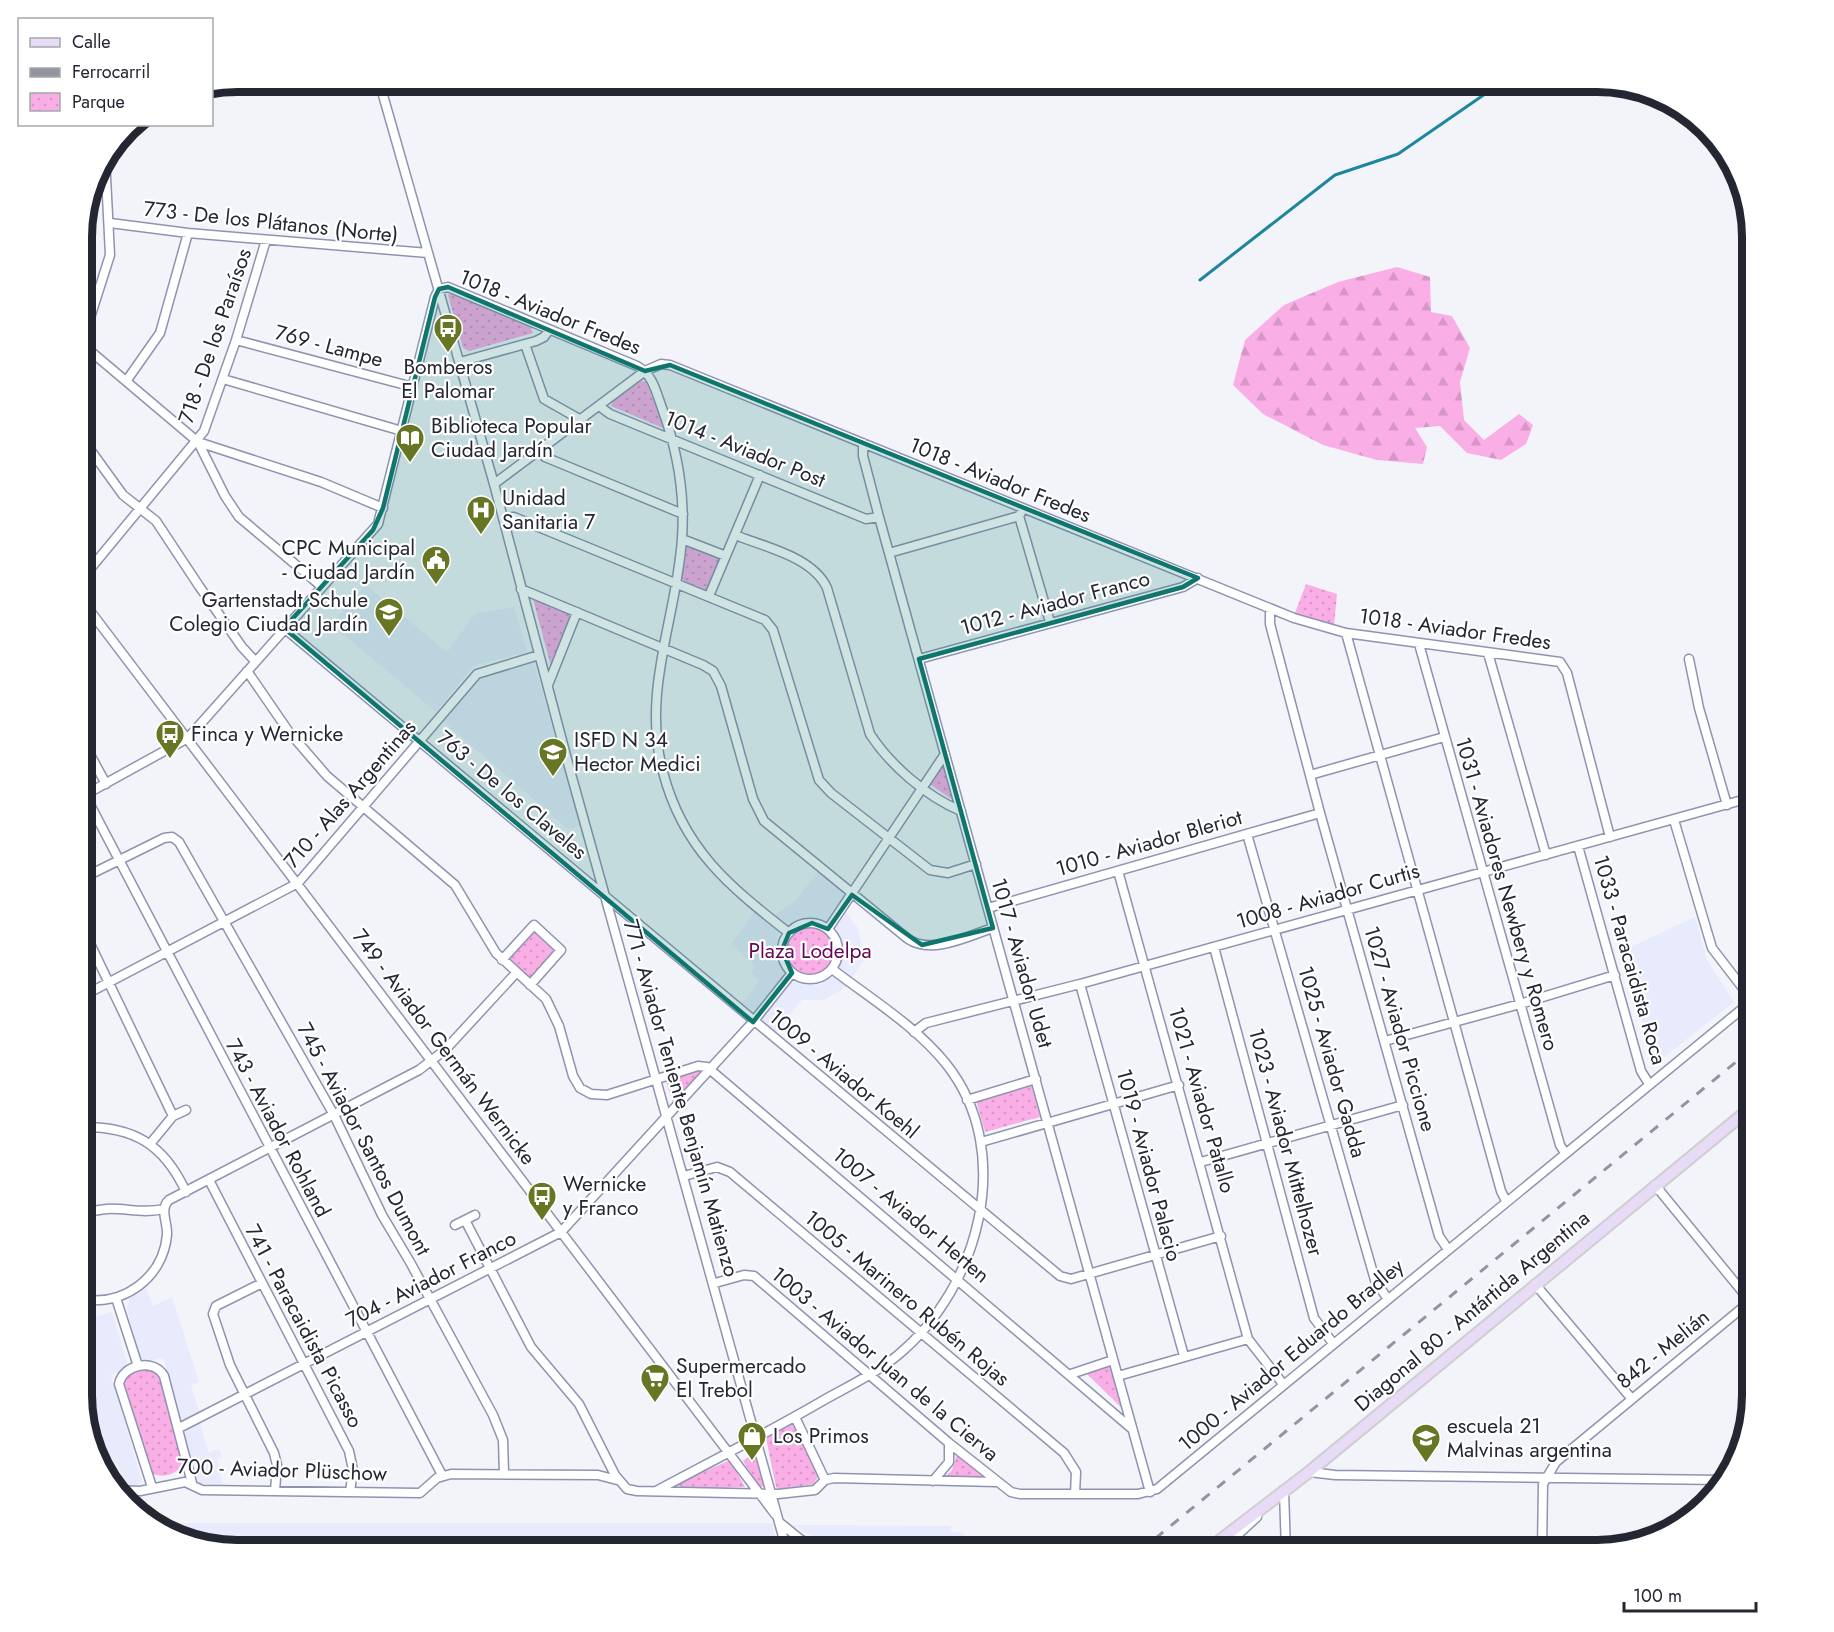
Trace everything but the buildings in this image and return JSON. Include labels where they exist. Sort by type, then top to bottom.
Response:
[{"type":"main road","name":"Diagonal 80 - Antártida Argentina","points":[[1274,1498],[1309,1472],[1742,1115]]},
{"type":"main road","points":[[1220,1540],[1274,1498]]},
{"type":"street","name":"771 - Aviador Teniente Benjamín Matienzo","points":[[382,92],[494,484],[656,1079],[773,1493],[784,1540]]},
{"type":"street","points":[[92,313],[110,255],[106,172]]},
{"type":"street","name":"773 - De los Plátanos (Norte)","points":[[110,223],[188,233],[428,253]]},
{"type":"street","points":[[127,380],[160,333],[188,233]]},
{"type":"street","name":"718 - De los Paraísos","points":[[92,567],[198,442],[209,420],[223,379],[266,240]]},
{"type":"street","name":"1018 - Aviador Fredes","points":[[439,289],[452,288],[645,371],[661,364],[670,365],[863,443],[1021,512],[1198,578],[1270,609],[1346,633],[1558,661],[1563,665],[1610,837]]},
{"type":"street","points":[[92,791],[188,738],[373,530],[384,508],[439,289]]},
{"type":"street","points":[[460,362],[525,344],[544,337],[549,330]]},
{"type":"street","name":"769 - Lampe","points":[[236,340],[413,387]]},
{"type":"street","points":[[525,344],[544,399],[581,420]]},
{"type":"street","points":[[92,353],[198,442],[225,496],[250,530],[282,550],[321,586]]},
{"type":"street","points":[[494,484],[645,371],[652,380],[673,439],[682,514],[682,539],[663,647],[655,720],[663,771],[688,833],[705,860],[729,885],[789,933]]},
{"type":"street","points":[[223,379],[402,431]]},
{"type":"street","name":"1014 - Aviador Post","points":[[599,406],[610,414],[866,519],[879,518]]},
{"type":"street","points":[[198,442],[321,482],[384,508]]},
{"type":"street","name":"1017 - Aviador Udet","points":[[863,443],[863,456],[879,518],[1150,1492]]},
{"type":"street","points":[[92,452],[119,490],[156,521],[198,586],[255,662]]},
{"type":"street","points":[[539,452],[545,457],[682,514]]},
{"type":"street","points":[[709,596],[760,475]]},
{"type":"street","points":[[889,553],[1021,512],[1050,622]]},
{"type":"street","points":[[503,518],[514,517],[760,617],[770,624],[819,780],[888,839],[935,872],[948,873],[976,864]]},
{"type":"street","points":[[735,535],[803,563],[821,577],[827,588],[870,734],[885,754],[922,787],[961,811]]},
{"type":"street","points":[[682,539],[726,556]]},
{"type":"street","name":"1012 - Aviador Franco","points":[[919,659],[1183,587],[1198,578]]},
{"type":"street","points":[[521,589],[663,647],[703,665],[716,674],[753,800],[762,817],[772,830],[908,939],[922,945],[936,945],[993,928]]},
{"type":"street","name":"1027 - Aviador Piccione","points":[[1270,609],[1270,624],[1320,813],[1439,1236],[1447,1248]]},
{"type":"street","points":[[548,685],[577,612]]},
{"type":"street","name":"749 - Aviador Germán Wernicke","points":[[92,613],[778,1519]]},
{"type":"street","name":"763 - De los Claveles","points":[[284,628],[606,898]]},
{"type":"street","points":[[1346,633],[1452,1023],[1501,1191],[1506,1201]]},
{"type":"street","name":"1031 - Aviadores Newbery y Romero","points":[[1419,644],[1560,1145],[1565,1153]]},
{"type":"street","points":[[1488,653],[1546,855]]},
{"type":"street","name":"710 - Alas Argentinas","points":[[92,992],[298,883],[477,674],[539,655]]},
{"type":"street","points":[[1689,659],[1699,708],[1726,805]]},
{"type":"street","points":[[247,671],[300,747],[327,776],[362,809],[449,878],[502,960],[552,1009],[573,1077],[585,1091],[607,1095],[698,1066],[710,1069]]},
{"type":"street","points":[[1310,775],[1444,737]]},
{"type":"street","points":[[828,929],[945,754]]},
{"type":"street","points":[[92,758],[106,784]]},
{"type":"street","name":"1008 - Aviador Curtis","points":[[914,1032],[926,1023],[1146,966],[1742,800]]},
{"type":"street","name":"743 - Aviador Rohland","points":[[92,813],[442,1475]]},
{"type":"street","name":"1010 - Aviador Bleriot","points":[[988,908],[1320,813]]},
{"type":"street","points":[[1674,820],[1712,948],[1742,986]]},
{"type":"street","name":"1025 - Aviador Gadda","points":[[1247,834],[1375,1280],[1387,1298]]},
{"type":"street","name":"745 - Aviador Santos Dumont","points":[[118,861],[164,838],[172,837],[179,842],[223,924],[334,1116],[382,1215],[430,1299],[499,1429],[504,1449],[504,1474]]},
{"type":"street","name":"1033 - Paracaidista Roca","points":[[1578,846],[1641,1071],[1649,1084]]},
{"type":"street","points":[[92,874],[118,861]]},
{"type":"street","name":"1021 - Aviador Patallo","points":[[1118,871],[1201,1162],[1248,1340]]},
{"type":"street","name":"1009 - Aviador Koehl","points":[[606,898],[1060,1276],[1071,1279],[1089,1275]]},
{"type":"street","points":[[812,923],[828,929],[837,944],[836,961],[832,969],[817,978],[800,978],[792,973],[786,967],[782,950],[789,933],[803,924],[812,923]]},
{"type":"street","points":[[502,960],[534,925],[561,950],[530,985]]},
{"type":"street","name":"1023 - Aviador Mittelhozer","points":[[1214,946],[1314,1318],[1332,1342]]},
{"type":"street","points":[[92,948],[173,1116]]},
{"type":"street","points":[[656,1491],[795,1417],[897,1356],[921,1333],[958,1279],[970,1253],[980,1211],[983,1152],[967,1100],[946,1065],[914,1032],[832,969]]},
{"type":"street","points":[[92,1300],[116,1298],[137,1287],[150,1276],[162,1258],[167,1233],[164,1209],[169,1200],[334,1116],[432,1062],[516,973]]},
{"type":"street","points":[[667,1118],[753,1022],[792,973]]},
{"type":"street","points":[[1384,1041],[1615,975]]},
{"type":"street","name":"1019 - Aviador Palacio","points":[[1080,984],[1184,1356]]},
{"type":"street","name":"1000 - Aviador Eduardo Bradley","points":[[1150,1492],[1742,1009]]},
{"type":"street","name":"1007 - Aviador Herten","points":[[710,1069],[1071,1374],[1131,1428]]},
{"type":"street","points":[[967,1100],[1036,1079]]},
{"type":"street","points":[[981,1142],[1179,1085]]},
{"type":"street","points":[[1201,1162],[1403,1105]]},
{"type":"street","points":[[150,1144],[173,1116],[186,1110]]},
{"type":"street","name":"704 - Aviador Franco","points":[[179,1428],[561,1232],[667,1118]]},
{"type":"street","points":[[92,1127],[105,1127],[132,1133],[150,1144],[174,1167],[186,1191]]},
{"type":"street","name":"1005 - Marinero Rubén Rojas","points":[[684,1176],[717,1167],[725,1168],[1069,1457],[1076,1472],[1075,1494]]},
{"type":"street","name":"741 - Paracaidista Picasso","points":[[209,1180],[260,1284],[349,1451],[353,1470],[350,1492]]},
{"type":"street","points":[[1655,1185],[1742,1288]]},
{"type":"street","points":[[92,1212],[109,1207],[145,1212],[164,1209]]},
{"type":"street","points":[[455,1225],[475,1215]]},
{"type":"street","points":[[465,1220],[531,1347],[579,1404],[619,1481],[627,1489],[773,1493],[815,1490],[825,1480],[996,1482],[1020,1494],[1150,1492]]},
{"type":"street","points":[[1089,1275],[1221,1236]]},
{"type":"street","name":"1003 - Aviador Juan de la Cierva","points":[[715,1283],[744,1275],[754,1276],[996,1482]]},
{"type":"street","points":[[260,1284],[216,1306],[213,1314],[244,1395],[274,1453],[277,1465],[275,1491]]},
{"type":"street","points":[[1535,1284],[1631,1398]]},
{"type":"street","points":[[116,1298],[138,1366]]},
{"type":"street","name":"842 - Melián","points":[[1545,1477],[1556,1462],[1742,1308]]},
{"type":"street","points":[[1118,1376],[1248,1340],[1283,1384]]},
{"type":"street","points":[[1071,1374],[1113,1360]]},
{"type":"street","points":[[152,1487],[119,1384],[124,1374],[138,1366],[154,1366],[162,1372],[179,1428],[192,1483]]},
{"type":"street","points":[[795,1417],[825,1480]]},
{"type":"street","points":[[933,1481],[949,1462],[949,1443]]},
{"type":"street","points":[[1309,1472],[1335,1475],[1716,1480]]},
{"type":"street","points":[[442,1475],[604,1475],[619,1481]]},
{"type":"street","name":"700 - Aviador Plüschow","points":[[127,1490],[140,1491],[152,1487],[192,1483],[202,1490],[420,1493],[442,1475]]},
{"type":"street","points":[[1542,1540],[1545,1477]]},
{"type":"street","points":[[1284,1491],[1286,1540]]},
{"type":"street","name":"Diagonal 80 - Antártida Argentina","points":[[1231,1540],[1274,1498]]},
{"type":"street","points":[[778,1519],[802,1540]]},
{"type":"highlighted area","points":[[448,287],[645,371],[670,365],[1198,578],[1183,587],[919,659],[993,928],[922,945],[852,895],[828,929],[812,923],[789,933],[782,950],[792,973],[753,1022],[284,628],[373,530],[383,508],[435,297],[439,289]]},
{"type":"shaded area","name":"Gartenstadt Schule Colegio Ciudad Jardín","points":[[366,585],[447,652],[475,614],[514,607],[527,652],[473,666],[436,712],[331,624]]},
{"type":"shaded area","points":[[533,660],[580,826],[568,829],[443,721],[484,675]]},
{"type":"shaded area","points":[[820,870],[849,895],[825,926],[810,921],[787,926],[774,916],[795,901]]},
{"type":"shaded area","points":[[756,910],[779,930],[775,950],[787,972],[755,1012],[742,1003],[759,981],[751,973],[755,966],[731,944]]},
{"type":"shaded area","points":[[844,910],[858,928],[862,946],[870,952],[851,979],[839,968],[842,948],[834,925]]},
{"type":"shaded area","points":[[1695,917],[1707,960],[1734,1002],[1655,1064],[1622,951]]},
{"type":"shaded area","points":[[834,976],[848,986],[824,1000],[802,1000],[775,1034],[763,1024],[763,1018],[791,982],[818,985]]},
{"type":"shaded area","points":[[145,1285],[153,1306],[172,1297],[199,1382],[191,1385],[200,1414],[185,1420],[179,1416],[163,1357],[147,1362],[140,1358],[127,1309],[130,1298]]},
{"type":"shaded area","points":[[112,1312],[128,1367],[111,1375],[142,1481],[137,1486],[125,1486],[117,1463],[109,1465],[93,1414],[92,1318]]},
{"type":"shaded area","points":[[199,1420],[208,1452],[219,1449],[222,1457],[217,1459],[223,1486],[204,1487],[198,1481],[183,1432]]},
{"type":"shaded area","points":[[167,1523],[772,1523],[776,1540],[227,1540],[199,1536]]},
{"type":"shaded area","points":[[793,1525],[951,1526],[951,1532],[964,1533],[964,1537],[1016,1537],[1016,1540],[818,1540]]},
{"type":"green space","points":[[1397,267],[1430,277],[1431,312],[1452,316],[1470,348],[1460,382],[1464,420],[1484,440],[1519,414],[1533,425],[1526,444],[1501,460],[1467,453],[1440,426],[1415,428],[1427,447],[1423,464],[1377,460],[1323,445],[1263,414],[1233,385],[1245,340],[1284,305],[1338,282]]},
{"type":"green space","points":[[451,292],[530,326],[533,333],[469,351],[463,348],[448,295]]},
{"type":"green space","points":[[641,381],[646,382],[664,424],[663,428],[611,406],[613,401]]},
{"type":"green space","points":[[684,541],[723,557],[709,591],[678,579]]},
{"type":"green space","points":[[1306,584],[1337,594],[1334,625],[1295,613]]},
{"type":"green space","points":[[533,599],[571,614],[552,670]]},
{"type":"green space","points":[[942,762],[956,802],[928,783]]},
{"type":"green space","points":[[534,925],[561,950],[530,985],[502,960]]},
{"type":"green space","name":"Plaza Lodelpa","points":[[805,927],[815,927],[827,934],[834,946],[834,956],[827,968],[815,975],[805,975],[790,964],[786,956],[786,946],[797,931]]},
{"type":"green space","points":[[698,1069],[704,1071],[673,1103],[666,1081]]},
{"type":"green space","points":[[1031,1084],[1040,1117],[985,1132],[976,1100]]},
{"type":"green space","points":[[1112,1362],[1127,1413],[1087,1374]]},
{"type":"green space","points":[[146,1368],[160,1373],[185,1462],[174,1473],[164,1476],[149,1471],[123,1382],[126,1376]]},
{"type":"green space","points":[[791,1422],[819,1476],[813,1484],[779,1490],[776,1487],[766,1438]]},
{"type":"green space","points":[[754,1452],[757,1453],[765,1487],[759,1486],[743,1461]]},
{"type":"green space","points":[[957,1454],[987,1479],[945,1477],[952,1470]]},
{"type":"green space","points":[[730,1460],[745,1487],[683,1489],[678,1485],[679,1483]]},
{"type":"waterway","points":[[1200,280],[1335,175],[1398,154],[1485,94],[1500,92]]},
{"type":"railway","points":[[1153,1540],[1742,1057]]},
{"type":"place","name":"Bomberos El Palomar","points":[[448,354]]},
{"type":"place","name":"Biblioteca Popular Ciudad Jardín","points":[[410,464]]},
{"type":"place","name":"Unidad Sanitaria 7","points":[[481,536]]},
{"type":"place","name":"CPC Municipal - Ciudad Jardín","points":[[436,586]]},
{"type":"place","name":"Gartenstadt Schule Colegio Ciudad Jardín","points":[[389,638]]},
{"type":"place","name":"Finca y Wernicke","points":[[170,760]]},
{"type":"place","name":"ISFD N 34 Hector Medici","points":[[553,778]]},
{"type":"place","name":"Wernicke y Franco","points":[[542,1222]]},
{"type":"place","name":"Supermercado El Trebol","points":[[655,1404]]},
{"type":"place","name":"Los Primos","points":[[752,1462]]},
{"type":"place","name":"escuela 21 Malvinas argentina","points":[[1426,1464]]}]
